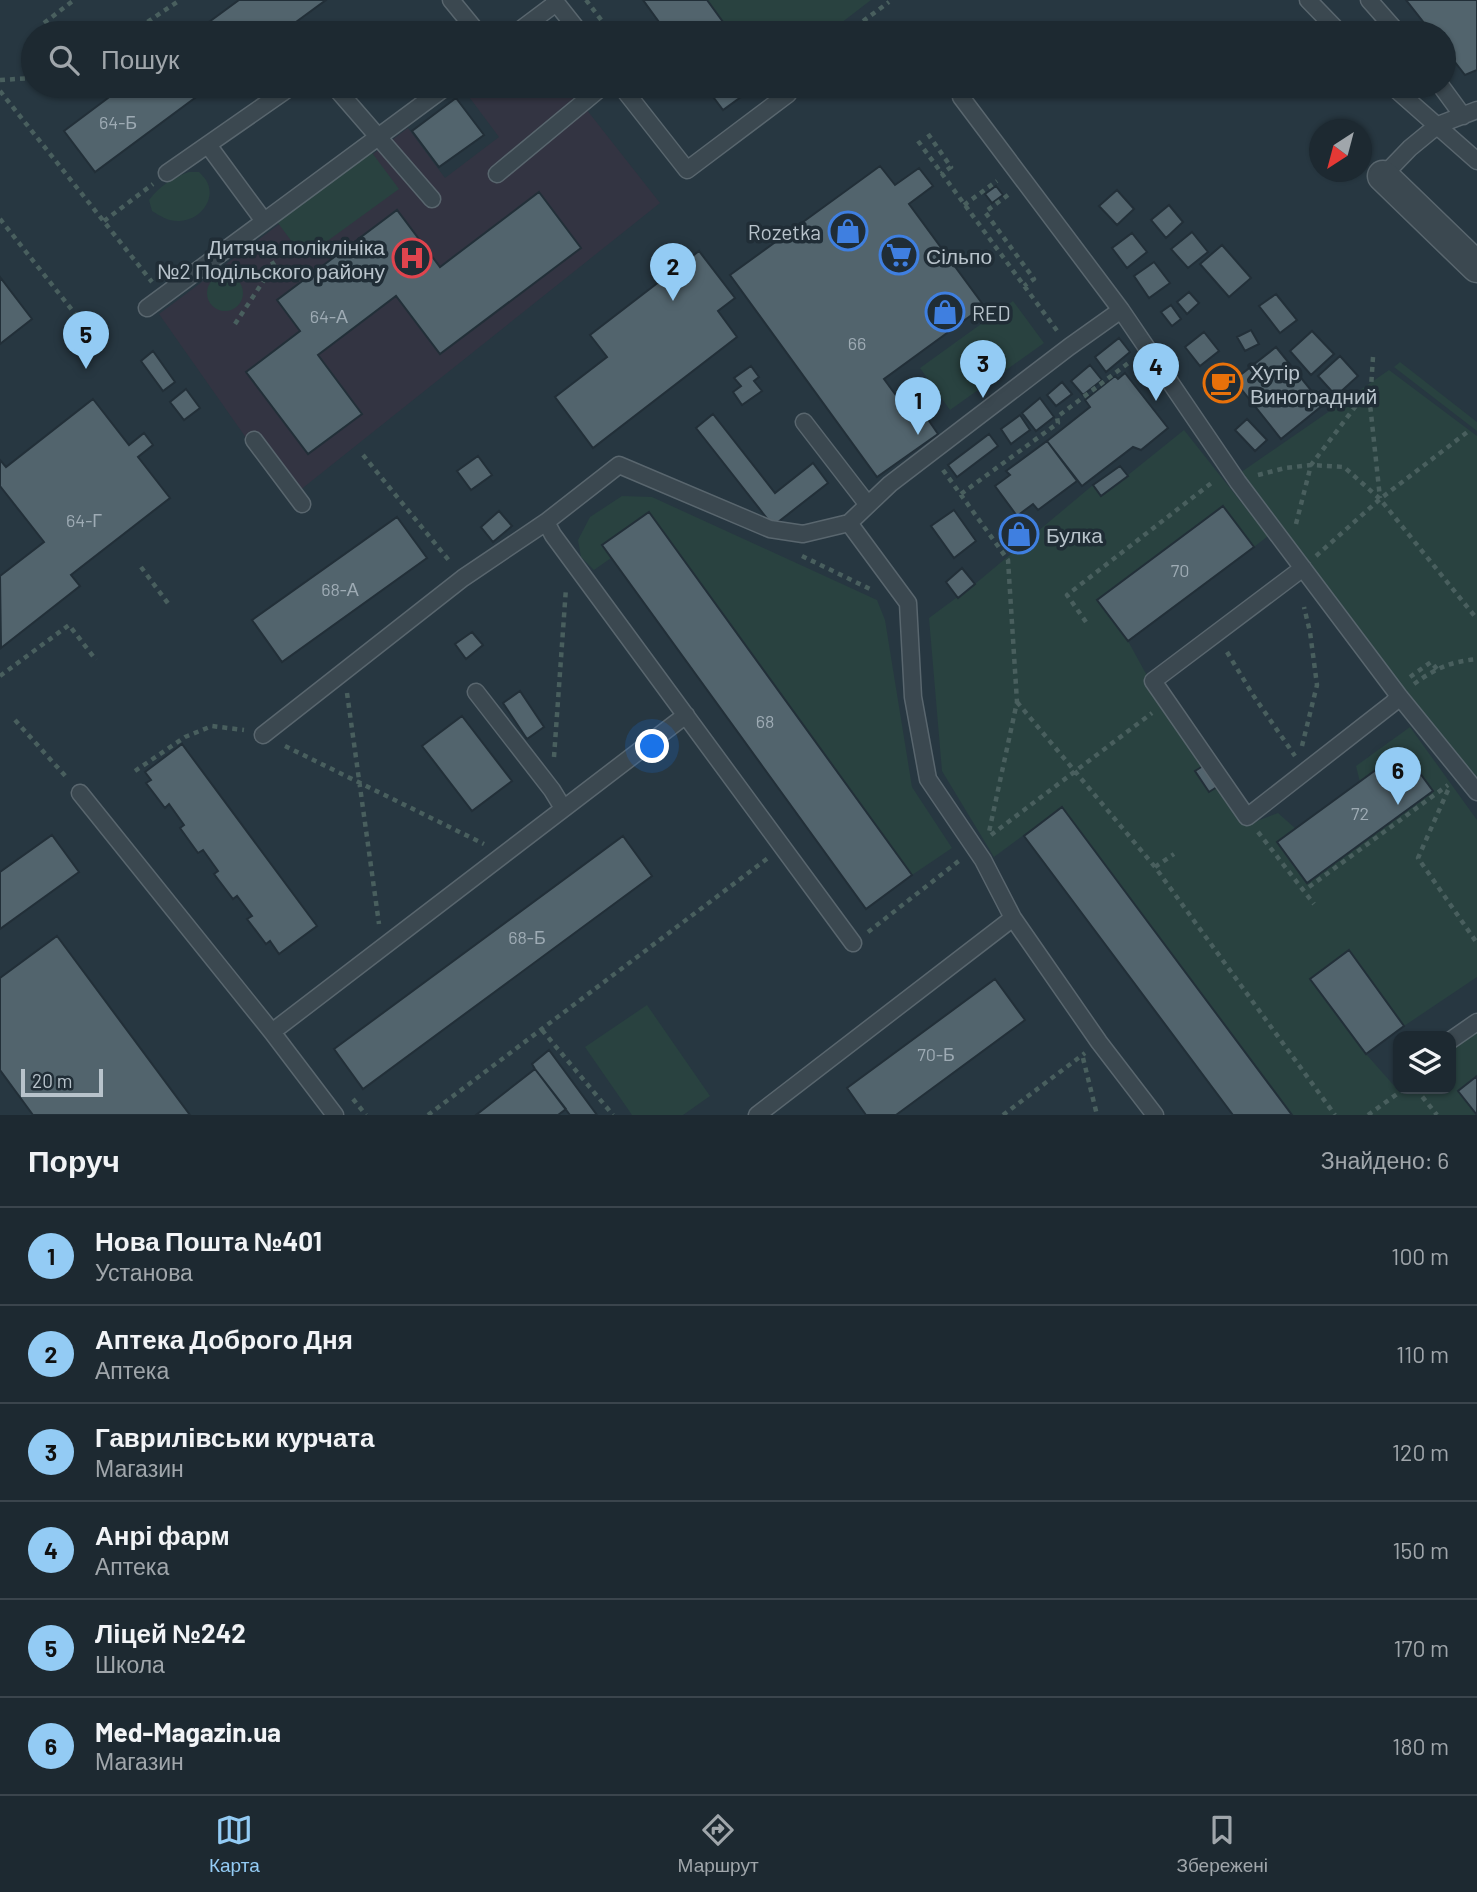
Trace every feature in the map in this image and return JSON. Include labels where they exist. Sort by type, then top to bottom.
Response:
[{"type":"street","points":[[1383,176],[1477,267]]},
{"type":"lane","points":[[451,0],[468,21]]},
{"type":"lane","points":[[1308,0],[1328,21]]},
{"type":"lane","points":[[1369,0],[1387,21]]},
{"type":"lane","points":[[531,21],[555,2],[570,21]]},
{"type":"lane","points":[[167,173],[275,98]]},
{"type":"lane","points":[[345,98],[432,199]]},
{"type":"lane","points":[[147,308],[431,98]]},
{"type":"lane","points":[[497,174],[589,98]]},
{"type":"lane","points":[[630,98],[687,170],[783,98]]},
{"type":"lane","points":[[962,98],[1121,310],[1238,482],[1288,548],[1300,570],[1477,792]]},
{"type":"lane","points":[[1406,98],[1477,161]]},
{"type":"lane","points":[[1383,176],[1410,148],[1438,125],[1470,113],[1454,98]]},
{"type":"lane","points":[[208,145],[258,225]]},
{"type":"lane","points":[[263,735],[464,578],[546,522],[619,466],[769,529],[803,534],[849,523],[890,484],[1121,310]]},
{"type":"lane","points":[[804,422],[868,505]]},
{"type":"lane","points":[[254,440],[302,504]]},
{"type":"lane","points":[[546,522],[853,943]]},
{"type":"lane","points":[[849,523],[908,603],[913,697],[928,779],[983,860],[1013,918],[1099,1042],[1155,1115]]},
{"type":"lane","points":[[1300,570],[1153,681],[1247,817],[1393,704],[1399,696]]},
{"type":"lane","points":[[476,692],[564,808]]},
{"type":"lane","points":[[272,1032],[687,715]]},
{"type":"lane","points":[[80,793],[272,1032],[335,1115]]},
{"type":"lane","points":[[757,1115],[1013,918]]},
{"type":"lane","points":[[1456,1037],[1477,1023]]},
{"type":"path","points":[[47,21],[74,0]]},
{"type":"path","points":[[149,21],[180,0]]},
{"type":"path","points":[[586,0],[602,21]]},
{"type":"path","points":[[863,21],[889,2]]},
{"type":"path","points":[[0,80],[21,79]]},
{"type":"path","points":[[0,91],[163,296]]},
{"type":"path","points":[[928,134],[951,167],[941,174]]},
{"type":"path","points":[[918,142],[1069,347]]},
{"type":"path","points":[[103,221],[167,173]]},
{"type":"path","points":[[1024,286],[1034,279],[985,212],[1025,182]]},
{"type":"path","points":[[964,205],[980,193]]},
{"type":"path","points":[[0,219],[99,344]]},
{"type":"path","points":[[235,324],[274,265],[258,225]]},
{"type":"path","points":[[1002,255],[1011,248]]},
{"type":"path","points":[[961,495],[1058,423],[1057,417],[1137,356]]},
{"type":"path","points":[[1373,357],[1370,404],[1380,499]]},
{"type":"path","points":[[1288,548],[1311,465],[1371,386]]},
{"type":"path","points":[[1305,771],[1301,750],[1317,685],[1300,570],[1380,499],[1470,430]]},
{"type":"path","points":[[931,454],[1008,560],[1017,702],[988,838],[1167,701]]},
{"type":"path","points":[[363,455],[464,578]]},
{"type":"path","points":[[1238,482],[1273,471],[1311,465],[1344,467],[1380,499],[1477,619]]},
{"type":"path","points":[[1086,622],[1067,595],[1220,477]]},
{"type":"path","points":[[792,552],[874,590]]},
{"type":"path","points":[[552,790],[568,555]]},
{"type":"path","points":[[141,567],[170,606]]},
{"type":"path","points":[[0,676],[69,625],[96,660]]},
{"type":"path","points":[[1215,634],[1305,771]]},
{"type":"path","points":[[1399,696],[1429,673],[1455,662],[1477,659]]},
{"type":"path","points":[[344,671],[382,947]]},
{"type":"path","points":[[1017,702],[1155,867],[1335,1115]]},
{"type":"path","points":[[15,720],[80,793]]},
{"type":"path","points":[[135,771],[185,737],[212,726],[236,727],[263,735],[504,853]]},
{"type":"path","points":[[1309,887],[1454,780],[1418,858],[1477,943]]},
{"type":"path","points":[[1247,817],[1314,904]]},
{"type":"path","points":[[428,1115],[783,847]]},
{"type":"path","points":[[1155,867],[1174,854]]},
{"type":"path","points":[[853,943],[967,855]]},
{"type":"path","points":[[542,1029],[614,1115]]},
{"type":"path","points":[[1003,1115],[1099,1042]]},
{"type":"path","points":[[1083,1055],[1097,1115]]},
{"type":"path","points":[[1367,1115],[1397,1094]]},
{"type":"path","points":[[1420,1094],[1437,1115]]},
{"type":"shaded area","name":"Дитяча поліклініка №2 Подільского району","points":[[470,98],[577,98],[660,203],[289,499],[159,314],[408,128],[445,178],[499,137]]},
{"type":"green space","points":[[707,0],[871,0],[844,21],[722,21]]},
{"type":"green space","points":[[370,150],[399,189],[304,258],[275,219]]},
{"type":"green space","points":[[189,172],[199,172],[209,188],[208,202],[199,214],[178,221],[152,211],[149,200],[153,195],[167,183]]},
{"type":"green space","points":[[225,275],[238,280],[243,293],[238,306],[225,311],[212,306],[207,293],[212,280]]},
{"type":"green space","points":[[1013,301],[1044,343],[950,410],[920,368]]},
{"type":"green space","points":[[1400,362],[1477,422],[1477,431],[1394,367]]},
{"type":"green space","points":[[1389,370],[1477,436],[1477,785],[1237,475]]},
{"type":"green space","points":[[1184,430],[1268,536],[1254,547],[1223,506],[1098,601],[1128,641],[1145,672],[1257,821],[1278,813],[1296,829],[1278,842],[1307,883],[1433,791],[1403,750],[1360,782],[1356,766],[1410,727],[1477,820],[1477,977],[1404,1026],[1349,951],[1310,979],[1366,1054],[1393,1084],[1393,1094],[1456,1094],[1456,1045],[1477,1030],[1477,1076],[1458,1091],[1477,1115],[1292,1115],[1062,807],[994,857],[942,771],[929,618],[975,584],[1093,485],[1102,496]]},
{"type":"green space","points":[[622,496],[652,497],[877,600],[885,620],[912,787],[952,848],[912,875],[649,512],[603,545],[611,558],[594,570],[581,557],[578,540],[590,517]]},
{"type":"green space","points":[[647,1005],[710,1096],[683,1115],[632,1115],[585,1047]]},
{"type":"building","points":[[239,0],[326,0],[297,21],[210,21]]},
{"type":"building","points":[[643,0],[707,0],[722,21],[658,21]]},
{"type":"building","points":[[1406,0],[1477,0],[1477,70],[1465,75],[1456,63],[1456,21],[1423,21]]},
{"type":"building","points":[[108,98],[195,98],[95,172],[64,131]]},
{"type":"building","points":[[456,98],[484,135],[439,167],[412,131]]},
{"type":"building","points":[[714,98],[740,98],[723,110]]},
{"type":"building","points":[[880,166],[895,185],[919,168],[933,186],[909,204],[984,306],[884,379],[917,424],[927,418],[938,434],[877,477],[730,275]]},
{"type":"building","points":[[996,186],[1003,195],[992,203],[985,194]]},
{"type":"building","points":[[1117,190],[1134,209],[1117,225],[1099,206]]},
{"type":"building","points":[[539,192],[581,248],[440,354],[396,296],[318,355],[362,414],[308,454],[246,372],[300,331],[277,300],[397,210],[440,267]]},
{"type":"building","points":[[1169,205],[1183,222],[1166,238],[1151,220]]},
{"type":"building","points":[[1192,232],[1208,252],[1188,268],[1171,249]]},
{"type":"building","points":[[1132,233],[1147,252],[1127,268],[1112,248]]},
{"type":"building","points":[[1222,245],[1251,278],[1229,297],[1200,264]]},
{"type":"building","points":[[699,251],[735,298],[718,311],[737,337],[593,448],[555,397],[607,357],[590,335]]},
{"type":"building","points":[[1154,262],[1170,283],[1149,298],[1134,276]]},
{"type":"building","points":[[0,277],[32,319],[0,344]]},
{"type":"building","points":[[1189,292],[1199,303],[1187,314],[1177,302]]},
{"type":"building","points":[[1276,294],[1297,320],[1280,333],[1259,306]]},
{"type":"building","points":[[1171,305],[1181,319],[1172,326],[1161,312]]},
{"type":"building","points":[[1251,330],[1259,344],[1245,351],[1237,337]]},
{"type":"building","points":[[1312,331],[1334,354],[1311,375],[1290,351]]},
{"type":"building","points":[[1204,332],[1219,351],[1200,366],[1185,347]]},
{"type":"building","points":[[1119,338],[1130,352],[1106,372],[1095,357]]},
{"type":"building","points":[[1276,347],[1323,405],[1281,439],[1234,380]]},
{"type":"building","points":[[153,351],[175,382],[163,391],[141,361]]},
{"type":"building","points":[[1340,356],[1358,376],[1336,396],[1318,376]]},
{"type":"building","points":[[1090,365],[1102,380],[1083,395],[1071,381]]},
{"type":"building","points":[[751,366],[759,377],[754,381],[762,391],[742,405],[733,392],[741,386],[734,378]]},
{"type":"building","points":[[1125,373],[1168,428],[1141,450],[1133,447],[1082,486],[1047,441],[1090,407],[1085,400],[1115,376],[1118,379]]},
{"type":"building","points":[[1062,382],[1072,394],[1056,406],[1047,395]]},
{"type":"building","points":[[1210,382],[1216,388],[1210,394],[1203,388]]},
{"type":"building","points":[[186,389],[200,408],[184,420],[170,402]]},
{"type":"building","points":[[1040,398],[1054,417],[1036,431],[1022,413]]},
{"type":"building","points":[[93,399],[129,445],[144,433],[153,445],[138,457],[170,498],[71,575],[80,586],[1,648],[0,576],[44,542],[0,486],[0,460],[6,467]]},
{"type":"building","points":[[713,414],[775,493],[813,463],[828,483],[773,526],[696,428]]},
{"type":"building","points":[[1020,415],[1030,430],[1011,444],[1001,429]]},
{"type":"building","points":[[1247,419],[1267,440],[1255,451],[1235,430]]},
{"type":"building","points":[[989,434],[998,446],[957,477],[948,465]]},
{"type":"building","points":[[1047,441],[1077,481],[1038,510],[1033,504],[1017,516],[995,486],[1010,475],[1006,471]]},
{"type":"building","points":[[478,456],[492,475],[471,490],[457,471]]},
{"type":"building","points":[[1120,466],[1128,476],[1101,496],[1093,485]]},
{"type":"building","points":[[1223,506],[1254,547],[1128,641],[1097,600]]},
{"type":"building","points":[[954,510],[976,541],[954,558],[931,526]]},
{"type":"building","points":[[499,511],[512,526],[493,542],[481,527]]},
{"type":"building","points":[[649,512],[912,875],[866,909],[602,545]]},
{"type":"building","points":[[397,517],[427,558],[282,662],[252,620]]},
{"type":"building","points":[[962,568],[975,584],[958,598],[946,582]]},
{"type":"building","points":[[472,632],[483,645],[466,659],[455,644]]},
{"type":"building","points":[[520,691],[544,727],[527,739],[503,703]]},
{"type":"building","points":[[462,716],[512,781],[472,811],[422,746]]},
{"type":"building","points":[[182,744],[317,926],[279,954],[270,941],[266,944],[247,919],[252,916],[237,896],[233,899],[214,874],[218,871],[203,850],[198,853],[180,828],[184,825],[169,804],[165,808],[146,783],[151,780],[145,772]]},
{"type":"building","points":[[1403,750],[1433,791],[1307,883],[1277,842]]},
{"type":"building","points":[[1206,764],[1220,785],[1209,792],[1195,771]]},
{"type":"building","points":[[1062,807],[1292,1115],[1233,1115],[1024,836]]},
{"type":"building","points":[[52,835],[79,872],[0,929],[0,872]]},
{"type":"building","points":[[623,836],[652,876],[363,1089],[334,1049]]},
{"type":"building","points":[[57,936],[190,1115],[33,1115],[0,1070],[0,978]]},
{"type":"building","points":[[1349,950],[1404,1026],[1393,1031],[1393,1034],[1366,1054],[1310,979]]},
{"type":"building","points":[[995,979],[1025,1020],[896,1115],[866,1115],[847,1088]]},
{"type":"building","points":[[549,1050],[597,1115],[570,1115],[535,1069],[532,1064]]},
{"type":"building","points":[[535,1069],[566,1109],[558,1115],[476,1115]]},
{"type":"building","points":[[1477,1076],[1477,1115],[1458,1091]]},
{"type":"place","name":"Rozetka","points":[[848,231]]},
{"type":"place","name":"Сільпо","points":[[899,255]]},
{"type":"place","name":"Дитяча поліклініка №2 Подільского району","points":[[412,258]]},
{"type":"place","name":"Аптека Доброго Дня","points":[[673,301]]},
{"type":"place","name":"RED","points":[[945,312]]},
{"type":"place","name":"Ліцей №242","points":[[86,369]]},
{"type":"place","name":"Хутір Виноградний","points":[[1223,383]]},
{"type":"place","name":"Гаврилівськи курчата","points":[[983,398]]},
{"type":"place","name":"Анрі фарм","points":[[1156,401]]},
{"type":"place","name":"Нова Пошта №401","points":[[918,435]]},
{"type":"place","name":"Булка","points":[[1019,534]]},
{"type":"place","name":"Med-Magazin.ua","points":[[1398,805]]}]
